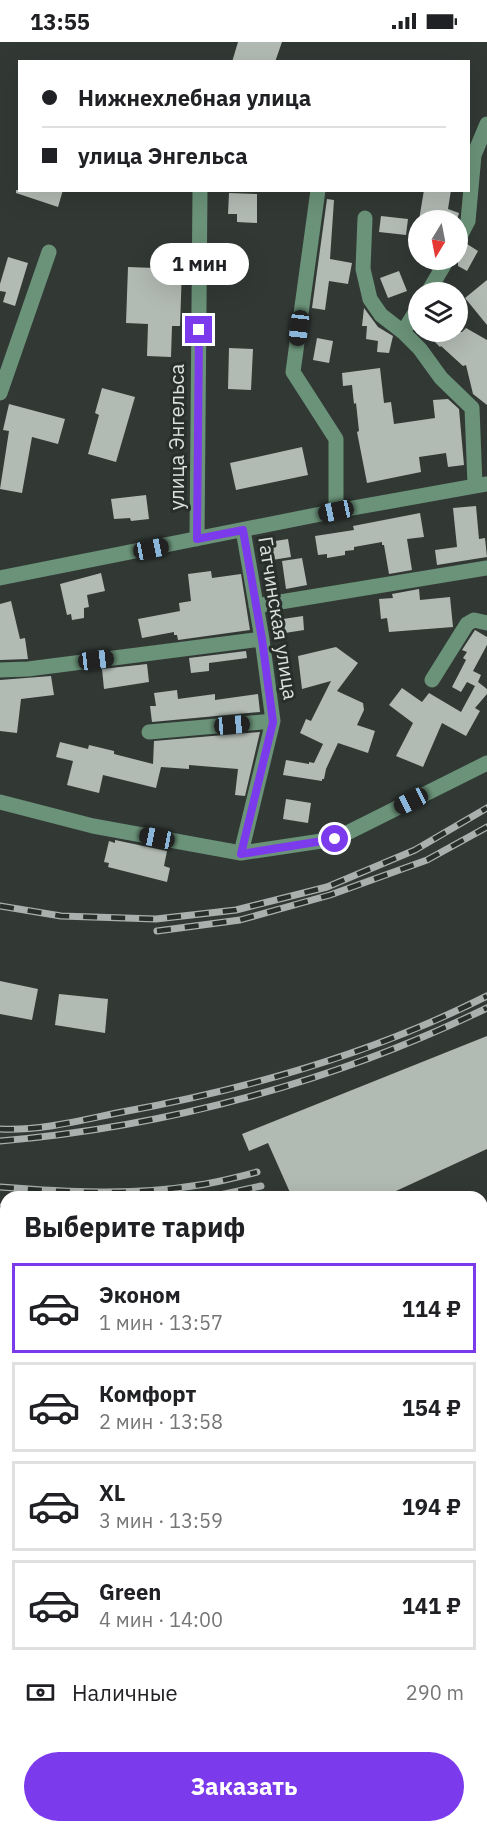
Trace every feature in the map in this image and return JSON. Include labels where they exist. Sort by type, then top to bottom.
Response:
[{"type":"street","points":[[468,221],[474,155],[487,124]]},
{"type":"street","name":"улица Энгельса","points":[[197,539],[200,192]]},
{"type":"street","points":[[318,192],[293,372],[336,439],[336,511]]},
{"type":"street","points":[[0,578],[336,511],[481,485],[472,408],[441,378],[420,349],[381,315],[370,299],[363,269],[365,218]]},
{"type":"street","points":[[0,393],[49,252]]},
{"type":"street","points":[[403,332],[408,324]]},
{"type":"street","name":"Гатчинская улица","points":[[241,854],[273,722],[262,639],[243,530]]},
{"type":"street","points":[[256,606],[487,568]]},
{"type":"street","points":[[432,680],[467,624],[474,620],[487,623]]},
{"type":"street","points":[[0,670],[28,669],[262,639]]},
{"type":"street","points":[[149,732],[273,722]]},
{"type":"street","points":[[0,802],[93,826],[241,854],[335,839],[487,763]]},
{"type":"building","points":[[238,42],[282,42],[276,60],[233,60]]},
{"type":"building","points":[[16,190],[18,192],[62,192],[58,207],[16,193]]},
{"type":"building","points":[[424,192],[451,192],[448,209],[451,210],[421,210]]},
{"type":"building","points":[[229,193],[257,194],[257,223],[237,222],[237,214],[228,214]]},
{"type":"building","points":[[327,199],[334,200],[330,259],[352,263],[348,284],[329,281],[325,310],[312,308]]},
{"type":"building","points":[[381,216],[408,219],[406,235],[379,232]]},
{"type":"building","points":[[468,245],[478,251],[468,269]]},
{"type":"building","points":[[8,257],[28,263],[15,306],[3,302],[6,292],[0,291]]},
{"type":"building","points":[[128,267],[182,269],[180,326],[172,326],[171,357],[147,356],[148,324],[126,323]]},
{"type":"building","points":[[399,271],[407,291],[388,298],[380,278]]},
{"type":"building","points":[[487,280],[487,325],[468,302],[468,296]]},
{"type":"building","points":[[364,308],[378,327],[393,336],[389,353],[377,352],[378,341],[366,339],[367,326],[362,326]]},
{"type":"building","points":[[468,329],[487,340],[487,405],[473,394],[466,365],[463,366],[435,342],[468,342]]},
{"type":"building","points":[[317,338],[333,341],[329,363],[313,360]]},
{"type":"building","points":[[229,348],[253,349],[251,390],[228,389]]},
{"type":"building","points":[[380,368],[384,403],[391,402],[394,424],[435,418],[433,400],[448,399],[459,409],[464,465],[448,467],[446,453],[419,457],[421,472],[367,483],[357,432],[359,431],[352,385],[343,386],[342,373]]},
{"type":"building","points":[[102,388],[135,397],[116,462],[88,454],[99,415],[95,413]]},
{"type":"building","points":[[9,404],[65,419],[58,444],[32,437],[22,493],[0,489],[9,431],[3,430]]},
{"type":"building","points":[[302,447],[308,475],[236,490],[230,463]]},
{"type":"building","points":[[146,495],[149,519],[131,521],[130,518],[114,519],[111,499]]},
{"type":"building","points":[[476,506],[479,539],[485,538],[487,557],[437,565],[435,550],[457,547],[453,508]]},
{"type":"building","points":[[420,513],[424,537],[407,539],[412,570],[389,574],[382,542],[354,547],[354,550],[345,551],[345,555],[327,558],[327,554],[318,555],[315,536],[354,530],[353,526]]},
{"type":"building","points":[[288,539],[291,557],[272,560],[269,542]]},
{"type":"building","points":[[302,558],[307,585],[286,589],[282,561]]},
{"type":"building","points":[[211,571],[212,578],[241,574],[250,630],[178,640],[174,632],[142,638],[138,619],[180,611],[179,603],[191,601],[188,574]]},
{"type":"building","points":[[101,573],[105,591],[87,595],[89,607],[84,608],[84,618],[72,620],[71,614],[67,615],[60,584]]},
{"type":"building","points":[[419,589],[420,600],[450,597],[453,627],[389,632],[387,618],[381,619],[379,599],[393,598],[392,594]]},
{"type":"building","points":[[11,601],[20,639],[25,638],[28,659],[0,660],[0,604]]},
{"type":"building","points":[[303,616],[304,630],[285,633],[283,619]]},
{"type":"building","points":[[475,630],[487,637],[487,645],[473,671],[481,675],[478,682],[487,689],[487,694],[475,708],[480,711],[466,736],[442,723],[423,767],[396,756],[413,723],[389,705],[402,688],[422,702],[429,693],[461,712],[475,686],[467,682],[461,692],[452,687],[466,660],[463,658],[467,652],[462,650]]},
{"type":"building","points":[[336,647],[358,663],[337,691],[363,703],[364,710],[357,725],[375,731],[368,753],[338,743],[322,781],[283,775],[286,760],[314,763],[323,744],[300,733],[306,719],[311,721],[331,681],[302,689],[298,656]]},
{"type":"building","points":[[246,651],[247,658],[209,663],[209,671],[191,673],[189,658]]},
{"type":"building","points":[[147,664],[149,682],[104,689],[102,669]]},
{"type":"building","points":[[51,676],[54,695],[21,699],[17,733],[0,731],[0,680]]},
{"type":"building","points":[[177,690],[178,699],[215,694],[215,700],[258,694],[260,712],[152,722],[150,706],[156,706],[154,693]]},
{"type":"building","points":[[260,732],[245,796],[235,795],[238,769],[189,765],[189,769],[161,767],[156,788],[103,775],[99,793],[67,785],[73,761],[56,757],[60,742],[88,749],[89,745],[153,764],[154,741]]},
{"type":"building","points":[[286,799],[311,803],[308,823],[283,819]]},
{"type":"building","points":[[115,840],[167,851],[164,866],[170,868],[167,882],[108,867],[109,863],[104,862],[109,841],[115,843]]},
{"type":"building","points":[[0,981],[38,989],[32,1020],[0,1014]]},
{"type":"building","points":[[59,994],[108,999],[105,1033],[55,1025]]},
{"type":"building","points":[[487,1036],[487,1149],[396,1191],[289,1191],[268,1143],[249,1151],[242,1134]]},
{"type":"railway","points":[[0,906],[61,916],[156,919],[236,910],[327,887],[415,850],[487,808]]},
{"type":"railway","points":[[157,931],[240,920],[330,895],[427,860],[487,827]]},
{"type":"railway","points":[[0,1129],[61,1124],[169,1103],[263,1080],[354,1052],[443,1017],[487,996]]},
{"type":"railway","points":[[0,1141],[125,1125],[250,1097],[371,1058],[487,1008]]},
{"type":"railway","points":[[150,1191],[206,1184],[257,1172]]},
{"type":"railway","points":[[238,1191],[261,1186]]},
{"type":"railway","points":[[0,1187],[74,1191]]},
{"type":"route","points":[[199,330],[197,539],[243,530],[262,639],[273,722],[241,854],[335,839]]}]
